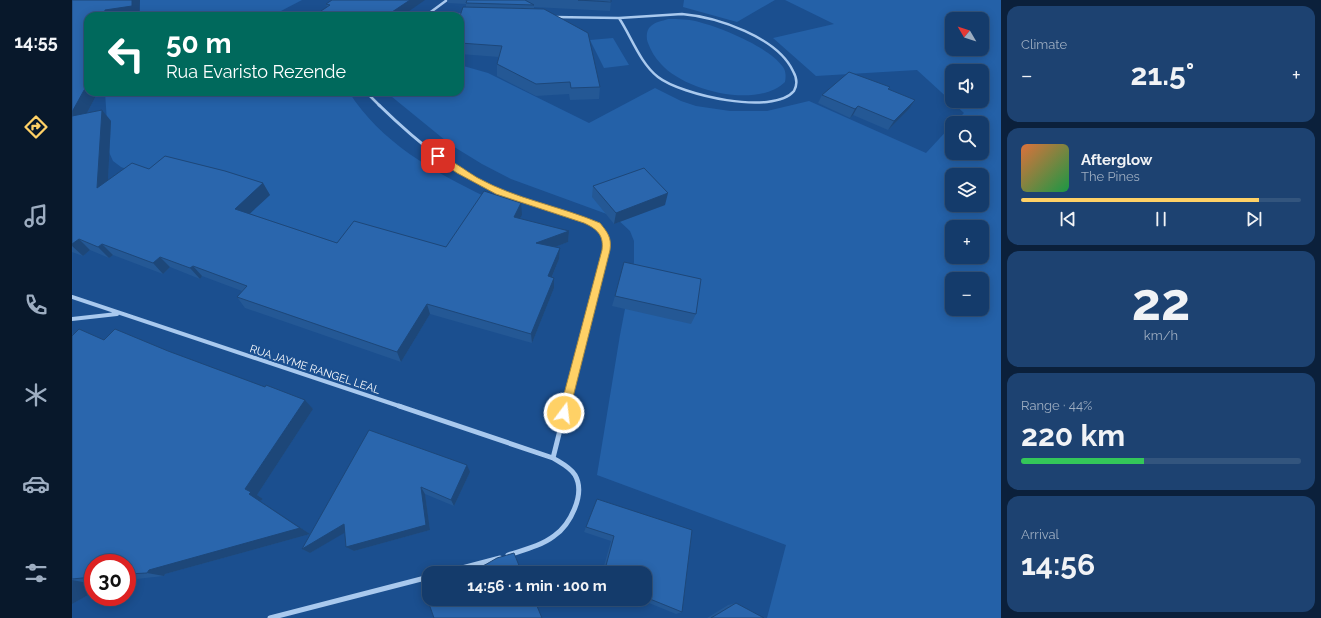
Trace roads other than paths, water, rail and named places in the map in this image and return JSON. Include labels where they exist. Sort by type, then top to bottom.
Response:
[{"type":"street","points":[[431,12],[447,0]]},
{"type":"street","points":[[547,17],[619,18],[681,14],[702,17],[727,25],[759,39],[784,57],[795,73],[798,80],[797,87],[787,97],[765,101],[734,100],[689,91],[658,76],[649,65],[619,18]]},
{"type":"street","points":[[464,16],[468,16]]},
{"type":"street","points":[[370,96],[427,148],[459,171],[498,192],[558,211],[597,226],[605,235],[607,241],[606,250],[553,458]]},
{"type":"street","name":"RUA JAYME RANGEL LEAL","points":[[72,296],[119,314],[553,458],[568,467],[576,477],[576,502],[570,518],[559,532],[533,546],[499,558],[469,566]]},
{"type":"street","points":[[72,319],[119,314]]},
{"type":"street","points":[[270,618],[422,579]]}]
